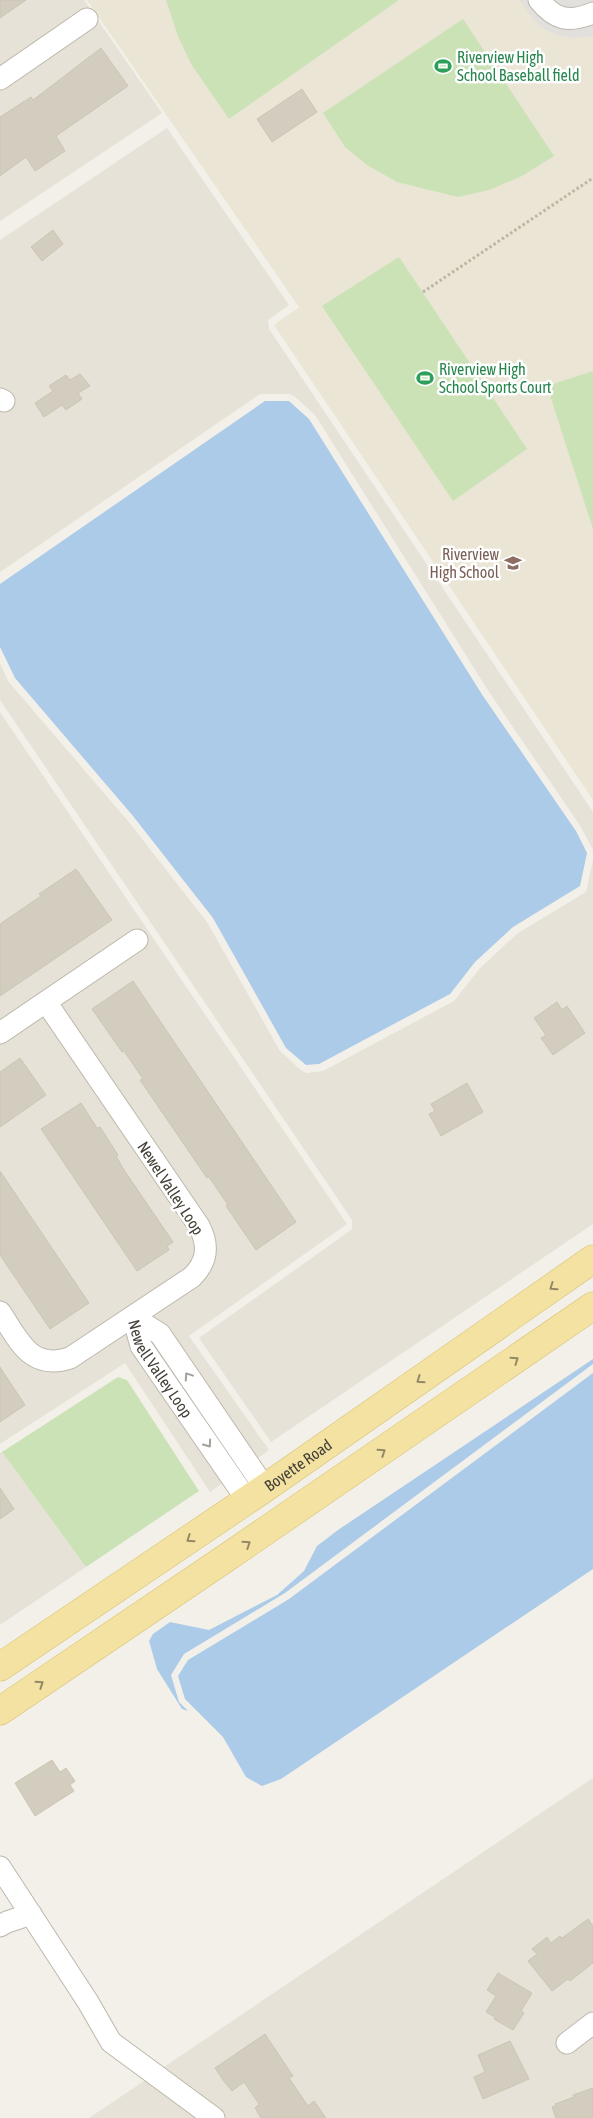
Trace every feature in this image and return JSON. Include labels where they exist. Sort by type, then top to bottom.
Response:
[{"type":"main road","name":"Boyette Road","points":[[0,1667],[257,1494],[593,1258]]},
{"type":"main road","points":[[0,1711],[593,1306]]},
{"type":"main road","points":[[97,1646],[105,1625],[116,1612],[217,1544],[243,1521],[257,1494]]},
{"type":"street","points":[[538,0],[548,12],[564,19],[581,18],[593,12]]},
{"type":"street","points":[[0,79],[87,19]]},
{"type":"street","points":[[0,1033],[137,940]]},
{"type":"street","name":"Newel Valley Loop","points":[[0,1312],[24,1347],[34,1356],[45,1362],[58,1362],[70,1358],[192,1277],[200,1270],[205,1260],[206,1248],[204,1237],[46,1002]]},
{"type":"street","name":"Newell Valley Loop","points":[[132,1317],[141,1346],[257,1494]]},
{"type":"street","points":[[0,1867],[88,2002],[111,2042],[214,2118]]},
{"type":"street","points":[[0,1926],[31,1914]]},
{"type":"street","points":[[567,2043],[593,2023]]},
{"type":"path","points":[[423,292],[593,178]]},
{"type":"shaded area","points":[[0,0],[84,0],[162,113],[0,221]]},
{"type":"shaded area","name":"Riverview High School","points":[[87,0],[593,0],[593,800],[274,325],[299,307]]},
{"type":"shaded area","points":[[520,0],[593,0],[593,36],[573,38],[557,35],[544,29],[533,19]]},
{"type":"shaded area","points":[[167,128],[289,305],[268,320],[269,329],[593,812],[593,850],[581,827],[489,692],[315,415],[294,396],[289,394],[260,394],[0,572],[0,240]]},
{"type":"shaded area","points":[[0,663],[8,681],[128,821],[207,922],[280,1051],[302,1071],[307,1073],[323,1071],[454,1001],[480,968],[518,933],[586,892],[593,860],[593,1224],[271,1442],[199,1338],[352,1229],[352,1220],[0,700]]},
{"type":"shaded area","points":[[0,712],[347,1224],[189,1336],[269,1450],[210,1492],[125,1363],[0,1444]]},
{"type":"shaded area","points":[[2,1452],[86,1567],[0,1625],[0,1453]]},
{"type":"shaded area","points":[[593,1778],[593,2012],[556,2040],[566,2055],[593,2035],[593,2118],[226,2118],[161,2069]]},
{"type":"shaded area","points":[[147,2079],[200,2118],[89,2118]]},
{"type":"green space","points":[[166,0],[399,0],[229,119],[191,64],[178,36]]},
{"type":"green space","name":"Riverview High School Baseball field","points":[[463,19],[554,156],[522,176],[489,190],[458,197],[397,182],[367,165],[345,147],[323,113]]},
{"type":"green space","name":"Riverview High School Sports Court","points":[[399,257],[527,449],[453,501],[322,306]]},
{"type":"green space","points":[[593,371],[593,529],[547,386]]},
{"type":"green space","points":[[118,1377],[127,1380],[199,1491],[86,1567],[2,1452]]},
{"type":"water","points":[[265,401],[289,401],[309,419],[483,696],[576,831],[587,853],[580,886],[513,927],[475,962],[450,994],[319,1064],[306,1065],[286,1048],[213,918],[133,816],[15,678],[0,647],[0,584]]},
{"type":"water","points":[[593,1359],[593,1364],[285,1593],[184,1654],[171,1675],[179,1702],[188,1711],[182,1709],[157,1669],[149,1641],[153,1634],[170,1622],[209,1630],[277,1595],[304,1571],[317,1546],[338,1530]]},
{"type":"water","points":[[593,1373],[593,1569],[281,1779],[262,1786],[246,1777],[223,1737],[185,1699],[178,1676],[188,1660],[289,1599]]},
{"type":"building","points":[[0,0],[26,0],[0,18]]},
{"type":"building","points":[[101,48],[128,86],[56,136],[65,151],[35,171],[26,157],[0,176],[0,117],[31,97],[33,100]]},
{"type":"building","points":[[302,89],[317,112],[272,142],[257,119]]},
{"type":"building","points":[[53,230],[63,244],[42,261],[31,247]]},
{"type":"building","points":[[80,374],[90,386],[78,393],[82,399],[66,410],[62,405],[44,417],[35,403],[53,391],[49,386],[66,375],[70,380]]},
{"type":"building","points":[[76,869],[112,920],[0,996],[0,924]]},
{"type":"building","points":[[133,981],[296,1222],[256,1250],[209,1177],[207,1178],[140,1080],[143,1079],[124,1051],[122,1052],[92,1009]]},
{"type":"building","points":[[557,1002],[562,1010],[567,1006],[585,1033],[553,1055],[541,1038],[546,1035],[534,1018]]},
{"type":"building","points":[[20,1058],[46,1095],[0,1127],[0,1072]]},
{"type":"building","points":[[467,1083],[483,1112],[441,1136],[429,1114],[435,1111],[431,1104]]},
{"type":"building","points":[[81,1103],[97,1128],[100,1127],[118,1155],[116,1156],[124,1170],[173,1242],[167,1246],[169,1250],[137,1271],[41,1129]]},
{"type":"building","points":[[0,1171],[89,1303],[50,1329],[0,1255]]},
{"type":"building","points":[[0,1367],[25,1405],[0,1422]]},
{"type":"building","points":[[0,1488],[14,1509],[0,1519]]},
{"type":"building","points":[[52,1760],[60,1772],[66,1768],[75,1781],[70,1785],[74,1791],[35,1816],[15,1783]]},
{"type":"building","points":[[588,1919],[593,1926],[593,1963],[570,1981],[568,1979],[552,1991],[528,1961],[537,1954],[532,1949],[547,1937],[551,1943],[560,1936],[562,1938]]},
{"type":"building","points":[[498,1973],[532,1993],[521,2011],[524,2013],[513,2030],[486,2012],[496,1996],[487,1990]]},
{"type":"building","points":[[265,2034],[293,2076],[289,2078],[308,2106],[314,2101],[326,2118],[261,2118],[255,2108],[259,2104],[244,2082],[232,2091],[223,2080],[215,2068]]},
{"type":"building","points":[[510,2041],[529,2079],[483,2099],[474,2077],[485,2072],[478,2055]]},
{"type":"building","points":[[593,2088],[593,2118],[556,2118],[552,2107],[556,2106],[555,2104]]},
{"type":"place","name":"Riverview High School Baseball field","points":[[443,66]]},
{"type":"place","name":"Riverview High School Sports Court","points":[[425,378]]},
{"type":"place","name":"Riverview High School","points":[[513,563]]}]
